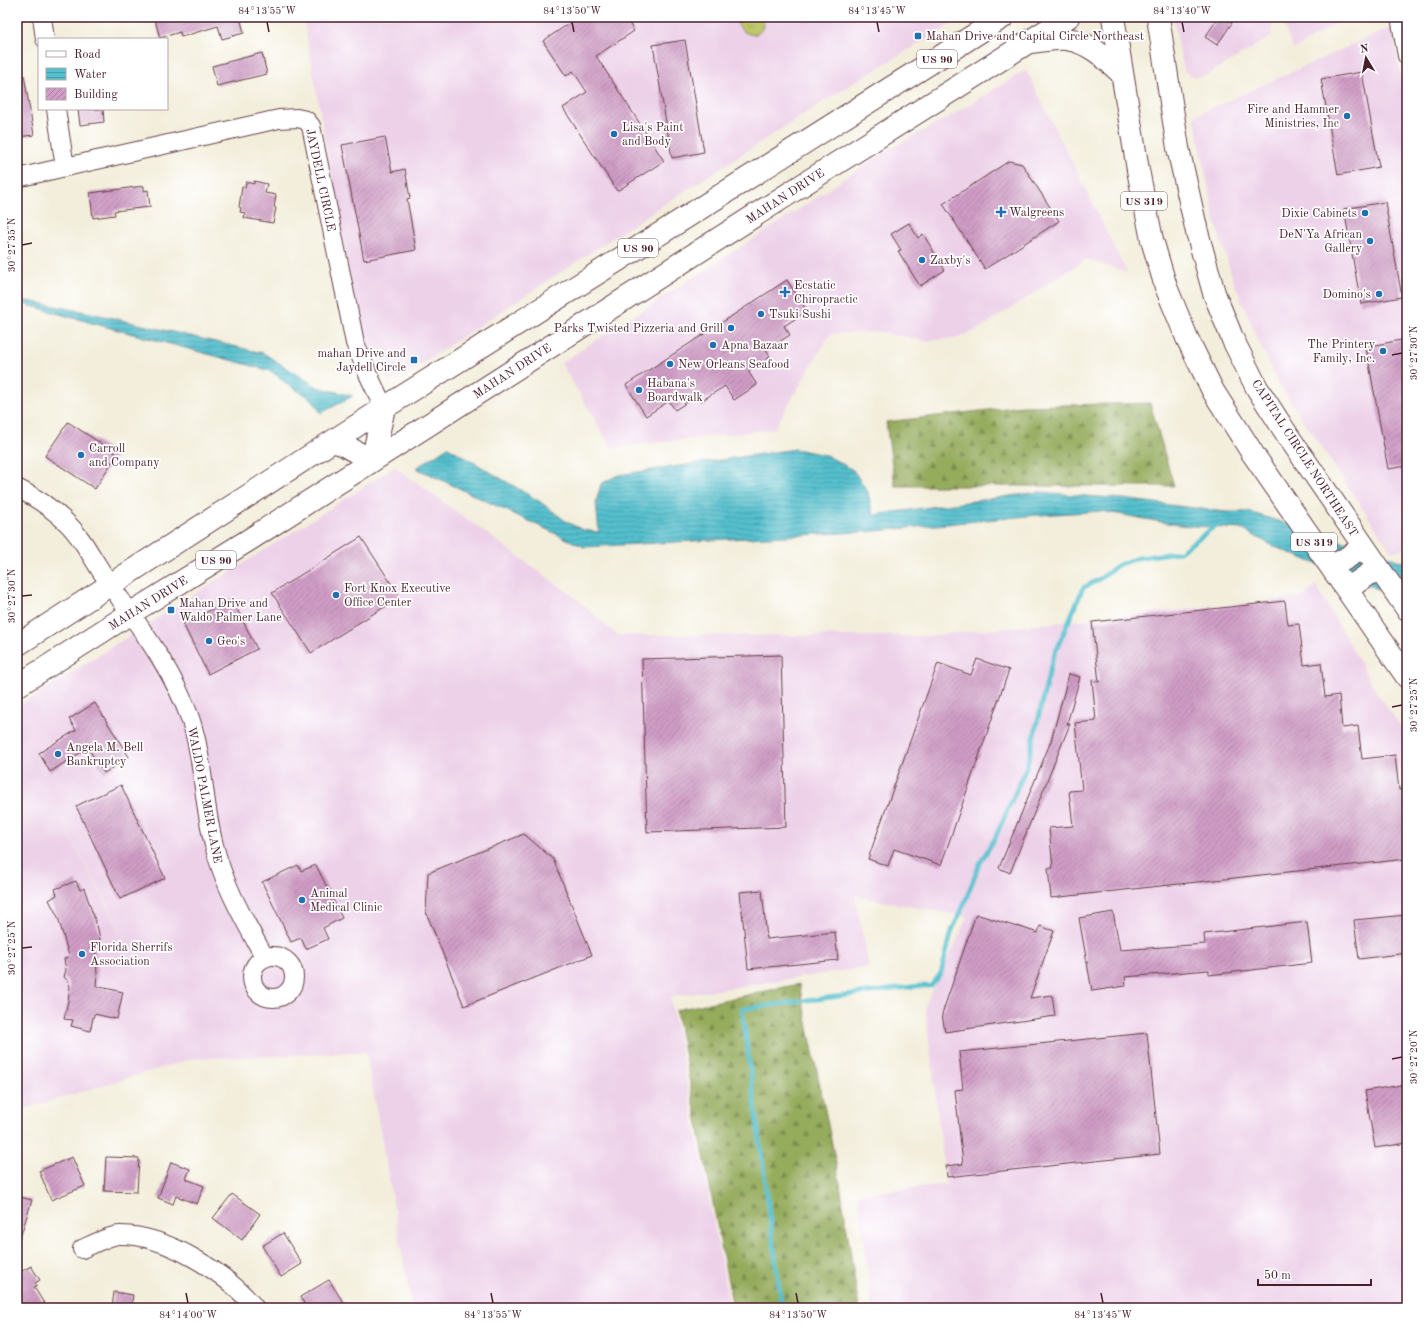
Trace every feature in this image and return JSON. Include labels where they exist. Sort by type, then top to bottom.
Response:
[{"type":"main road","name":"US 90","points":[[17,645],[384,408],[1003,17]]},
{"type":"main road","name":"MAHAN DRIVE","points":[[17,686],[252,538],[807,182],[1068,17]]},
{"type":"main road","name":"US 319","points":[[1113,17],[1138,170],[1152,240],[1166,287],[1187,338],[1213,391],[1253,454],[1407,678]]},
{"type":"main road","name":"CAPITAL CIRCLE NORTHEAST","points":[[1158,17],[1178,148],[1197,232],[1214,293],[1233,340],[1257,388],[1407,610]]},
{"type":"main road","points":[[1028,42],[1067,40],[1083,44],[1100,54],[1122,74]]},
{"type":"main road","points":[[788,152],[807,182]]},
{"type":"main road","points":[[333,441],[344,445],[372,461],[384,408]]},
{"type":"main road","points":[[1332,567],[1364,547]]},
{"type":"main road","points":[[1347,589],[1378,568]]},
{"type":"street","points":[[42,17],[45,38]]},
{"type":"street","points":[[1400,17],[1407,56]]},
{"type":"street","points":[[56,110],[65,167]]},
{"type":"street","name":"JAYDELL CIRCLE","points":[[17,178],[279,119],[297,118],[306,120],[311,126],[355,343],[384,408]]},
{"type":"street","name":"WALDO PALMER LANE","points":[[17,488],[49,507],[82,539],[167,670],[181,696],[190,719],[196,741],[213,843],[219,866],[229,890],[265,958]]},
{"type":"street","points":[[82,1249],[118,1234],[142,1238],[165,1245],[191,1256],[214,1270],[232,1284],[255,1308]]},
{"type":"shaded area","points":[[303,17],[963,17],[853,83],[672,199],[406,374],[389,381],[360,333]]},
{"type":"shaded area","points":[[1173,17],[1277,17],[1274,21],[1271,37],[1207,75],[1195,77],[1184,71]]},
{"type":"shaded area","points":[[1281,17],[1346,17],[1293,50]]},
{"type":"shaded area","points":[[1392,27],[1407,112],[1407,547],[1392,552],[1280,386],[1258,340],[1233,280],[1215,221],[1194,116]]},
{"type":"shaded area","points":[[1026,70],[1127,273],[1086,259],[982,327],[961,337],[926,341],[879,332],[830,334],[774,429],[612,448],[561,363],[801,208],[879,155],[949,117]]},
{"type":"shaded area","points":[[395,467],[573,596],[617,635],[928,636],[1304,597],[1316,585],[1377,693],[1407,735],[1407,1308],[872,1308],[858,1194],[946,1184],[925,1006],[968,917],[855,896],[869,967],[670,997],[730,1308],[412,1308],[366,1052],[191,1059],[17,1111],[17,707]],"holes":[[[48,794],[154,990],[104,900]]]},
{"type":"green space","points":[[745,17],[763,17],[763,25],[757,34],[748,34],[739,26],[736,20]]},
{"type":"green space","points":[[1150,403],[1174,486],[895,486],[886,422],[1022,406]]},
{"type":"green space","points":[[799,984],[839,1178],[859,1308],[733,1308],[676,1010]]},
{"type":"water","points":[[17,299],[91,313],[263,353],[317,387],[353,396],[321,413],[312,399],[287,384],[271,371],[17,302]]},
{"type":"water","points":[[448,447],[539,501],[567,522],[583,530],[599,532],[596,502],[601,484],[618,475],[795,449],[826,455],[853,470],[868,492],[873,515],[1039,492],[1123,499],[1226,512],[1250,512],[1407,563],[1407,601],[1275,547],[1242,529],[1178,525],[1101,511],[1027,516],[876,531],[584,547],[416,468]]},
{"type":"building","points":[[164,17],[240,17],[244,33],[222,39],[218,26],[181,37],[180,32],[160,38],[155,20]]},
{"type":"building","name":"Lisa's Paint and Body","points":[[579,17],[625,17],[634,31],[596,56],[664,161],[617,191],[563,108],[587,92],[573,71],[566,76],[543,41]]},
{"type":"building","points":[[1219,17],[1224,17],[1232,23],[1217,45],[1205,37]]},
{"type":"building","points":[[685,40],[704,152],[672,158],[653,45]]},
{"type":"building","points":[[262,53],[267,74],[217,86],[212,66]]},
{"type":"building","points":[[1362,72],[1379,167],[1338,175],[1321,79]]},
{"type":"building","points":[[24,75],[34,135],[17,137],[17,76]]},
{"type":"building","points":[[78,110],[103,110],[104,122],[80,125]]},
{"type":"building","points":[[385,137],[392,172],[405,169],[410,198],[407,199],[416,250],[364,260],[342,145]]},
{"type":"building","name":"Walgreens","points":[[1009,161],[1022,164],[1059,221],[985,269],[943,204]]},
{"type":"building","points":[[254,181],[267,184],[265,193],[276,195],[274,207],[276,208],[273,223],[244,218],[245,213],[240,212],[241,208],[239,207],[242,187],[245,188],[246,182],[254,184]]},
{"type":"building","points":[[144,186],[144,191],[148,190],[150,207],[114,211],[115,215],[93,218],[90,193]]},
{"type":"building","points":[[1385,202],[1402,297],[1361,304],[1344,209]]},
{"type":"building","name":"Zaxby's","points":[[909,223],[918,238],[923,234],[945,270],[920,286],[898,251],[901,250],[891,234]]},
{"type":"building","points":[[787,280],[807,311],[784,326],[790,335],[766,350],[770,357],[748,371],[757,385],[734,400],[725,386],[701,401],[698,395],[675,410],[669,401],[646,416],[626,385]]},
{"type":"building","points":[[1401,340],[1407,372],[1407,466],[1388,469],[1366,347]]},
{"type":"building","name":"Carroll and Company","points":[[68,422],[117,454],[95,489],[45,456]]},
{"type":"building","name":"Fort Knox Executive Office Center","points":[[361,537],[400,597],[311,653],[272,593]]},
{"type":"building","points":[[232,599],[257,649],[208,674],[183,624]]},
{"type":"building","points":[[1285,601],[1288,625],[1299,624],[1304,665],[1321,663],[1325,697],[1339,695],[1342,728],[1358,726],[1362,759],[1395,755],[1399,790],[1407,789],[1407,859],[1051,898],[1048,868],[1053,868],[1049,828],[1073,826],[1069,791],[1082,790],[1075,723],[1096,721],[1092,680],[1099,682],[1092,622]]},
{"type":"building","points":[[781,655],[786,827],[647,832],[642,659]]},
{"type":"building","points":[[977,659],[1009,670],[941,865],[894,849],[888,866],[868,859],[938,663],[971,675]]},
{"type":"building","points":[[1069,674],[1080,677],[1067,724],[1070,724],[1010,873],[999,868],[1051,741]]},
{"type":"building","points":[[95,703],[129,757],[104,773],[88,748],[50,772],[39,753],[76,730],[69,719]]},
{"type":"building","points":[[121,785],[165,878],[120,899],[76,806]]},
{"type":"building","points":[[524,834],[553,859],[592,955],[464,1006],[426,912],[428,873]]},
{"type":"building","name":"Animal Medical Clinic","points":[[298,865],[301,871],[316,865],[342,918],[323,928],[328,939],[306,949],[301,938],[291,942],[262,882]]},
{"type":"building","name":"Florida Sherrifs Association","points":[[76,881],[80,890],[84,888],[98,929],[101,945],[95,946],[97,974],[96,986],[123,992],[117,1019],[94,1014],[90,1031],[71,1026],[73,1020],[64,1019],[70,987],[68,981],[64,977],[66,970],[64,959],[69,956],[58,917],[49,900],[57,895],[55,889]]},
{"type":"building","points":[[762,890],[767,939],[835,932],[838,960],[748,969],[740,892]]},
{"type":"building","points":[[1113,912],[1120,950],[1205,944],[1204,934],[1307,922],[1312,963],[1209,975],[1209,970],[1125,977],[1126,986],[1092,991],[1079,918]]},
{"type":"building","points":[[976,914],[1038,933],[1040,926],[1054,931],[1030,998],[1052,995],[1055,1016],[945,1032],[942,1014]]},
{"type":"building","points":[[1407,915],[1407,953],[1359,959],[1354,920]]},
{"type":"building","points":[[1147,1033],[1160,1154],[947,1177],[946,1166],[963,1164],[955,1090],[963,1089],[959,1052]]},
{"type":"building","points":[[1407,1084],[1407,1143],[1375,1148],[1365,1091]]},
{"type":"building","points":[[72,1157],[85,1186],[51,1200],[39,1171]]},
{"type":"building","points":[[106,1157],[139,1158],[137,1192],[104,1191]]},
{"type":"building","points":[[171,1162],[190,1169],[186,1179],[204,1186],[197,1204],[176,1196],[173,1204],[158,1198]]},
{"type":"building","points":[[232,1194],[260,1214],[242,1240],[213,1218]]},
{"type":"building","points":[[17,1196],[32,1200],[20,1238],[17,1238]]},
{"type":"building","points":[[283,1233],[302,1264],[281,1277],[262,1246]]},
{"type":"building","points":[[31,1266],[40,1280],[35,1283],[37,1286],[34,1287],[47,1308],[17,1308],[17,1274]]},
{"type":"building","points":[[329,1280],[347,1308],[307,1308],[300,1297]]},
{"type":"building","points":[[114,1292],[133,1295],[131,1308],[112,1308]]},
{"type":"waterway","points":[[782,1308],[742,1009],[918,986],[931,986],[941,973],[952,930],[960,914],[979,865],[995,838],[1027,766],[1052,660],[1083,588],[1101,578],[1118,565],[1137,558],[1180,552],[1214,527]]},
{"type":"place","name":"Mahan Drive and Capital Circle Northeast","points":[[918,36]]},
{"type":"place","name":"Fire and Hammer Ministries, Inc","points":[[1347,116]]},
{"type":"place","name":"Lisa's Paint and Body","points":[[614,134]]},
{"type":"place","name":"Walgreens","points":[[1001,212]]},
{"type":"place","name":"Dixie Cabinets","points":[[1365,213]]},
{"type":"place","name":"DeN'Ya African Gallery","points":[[1370,241]]},
{"type":"place","name":"Zaxby's","points":[[922,260]]},
{"type":"place","name":"Ecstatic Chiropractic","points":[[785,292]]},
{"type":"place","name":"Domino's","points":[[1379,294]]},
{"type":"place","name":"Tsuki Sushi","points":[[761,314]]},
{"type":"place","name":"Parks Twisted Pizzeria and Grill","points":[[731,328]]},
{"type":"place","name":"Apna Bazaar","points":[[713,345]]},
{"type":"place","name":"The Printery Family, Inc.","points":[[1383,351]]},
{"type":"place","name":"mahan Drive and Jaydell Circle","points":[[414,360]]},
{"type":"place","name":"New Orleans Seafood","points":[[670,364]]},
{"type":"place","name":"Habana's Boardwalk","points":[[639,390]]},
{"type":"place","name":"Carroll and Company","points":[[81,455]]},
{"type":"place","name":"Fort Knox Executive Office Center","points":[[336,595]]},
{"type":"place","name":"Mahan Drive and Waldo Palmer Lane","points":[[171,610]]},
{"type":"place","name":"Geo's","points":[[209,641]]},
{"type":"place","name":"Angela M. Bell Bankruptcy","points":[[58,754]]},
{"type":"place","name":"Animal Medical Clinic","points":[[302,900]]},
{"type":"place","name":"Florida Sherrifs Association","points":[[82,954]]}]
